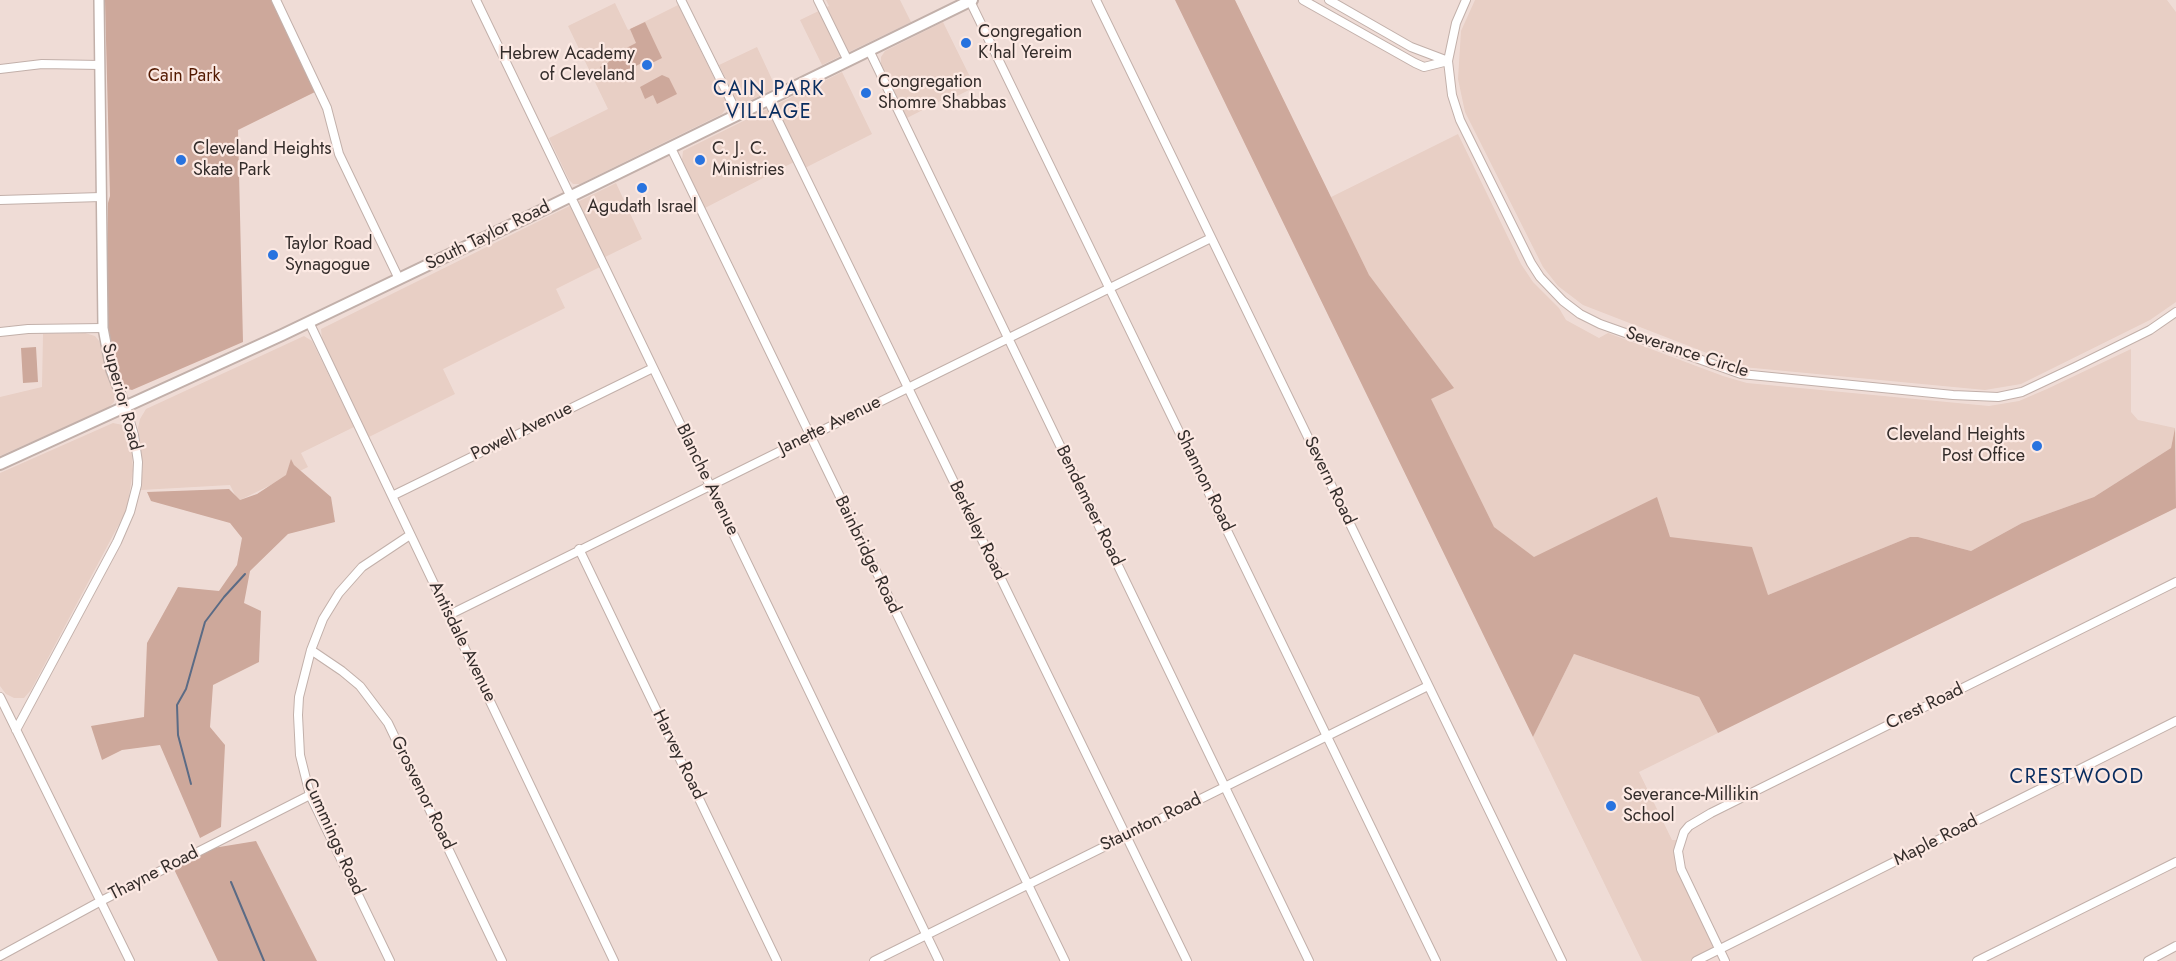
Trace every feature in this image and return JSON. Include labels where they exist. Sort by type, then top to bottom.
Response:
[{"type":"main road","name":"South Taylor Road","points":[[0,464],[126,408],[399,279],[848,61],[953,4],[971,0]]},
{"type":"street","name":"Superior Road","points":[[16,730],[117,542],[130,513],[137,485],[138,462],[134,435],[111,370],[103,328],[99,0]]},
{"type":"street","points":[[276,0],[327,108],[339,154],[399,279]]},
{"type":"street","name":"Blanche Avenue","points":[[476,0],[939,961]]},
{"type":"street","points":[[681,0],[738,115]]},
{"type":"street","points":[[818,0],[848,61]]},
{"type":"street","name":"Shannon Road","points":[[971,0],[1436,961]]},
{"type":"street","name":"Severn Road","points":[[1096,0],[1562,961]]},
{"type":"street","points":[[1304,0],[1424,67],[1448,61]]},
{"type":"street","points":[[1329,0],[1411,47],[1448,61]]},
{"type":"street","name":"Severance Circle","points":[[1466,0],[1455,23],[1448,61],[1452,95],[1460,120],[1531,263],[1550,289],[1580,314],[1600,324],[1741,374],[1953,395],[1998,397],[2022,392],[2150,330],[2174,314]]},
{"type":"street","name":"Bendemeer Road","points":[[869,50],[1309,961]]},
{"type":"street","points":[[0,69],[42,64],[100,65]]},
{"type":"street","name":"Berkeley Road","points":[[768,100],[1187,961]]},
{"type":"street","name":"Bainbridge Road","points":[[671,148],[1065,961]]},
{"type":"street","points":[[0,200],[101,197]]},
{"type":"street","name":"Janette Avenue","points":[[449,615],[1211,238]]},
{"type":"street","points":[[2174,314],[2176,326]]},
{"type":"street","name":"Antisdale Avenue","points":[[309,322],[614,961]]},
{"type":"street","points":[[0,332],[28,329],[103,328]]},
{"type":"street","name":"Powell Avenue","points":[[392,496],[653,368]]},
{"type":"street","name":"Cummings Road","points":[[390,961],[310,795],[300,755],[298,715],[299,697],[310,650],[323,619],[339,593],[362,567],[410,535]]},
{"type":"street","name":"Harvey Road","points":[[579,549],[777,961]]},
{"type":"street","name":"Crest Road","points":[[1720,949],[1681,869],[1678,850],[1680,840],[1689,826],[2176,582]]},
{"type":"street","name":"Grosvenor Road","points":[[310,650],[360,686],[388,723],[502,961]]},
{"type":"street","name":"Staunton Road","points":[[874,961],[1428,686]]},
{"type":"street","points":[[0,697],[130,961]]},
{"type":"street","name":"Maple Road","points":[[1696,961],[2176,721]]},
{"type":"street","name":"Thayne Road","points":[[0,956],[101,901],[310,795]]},
{"type":"street","points":[[1977,961],[2176,862]]},
{"type":"street","points":[[2148,961],[2176,946]]},
{"type":"street","points":[[1720,949],[1725,961]]},
{"type":"shaded area","points":[[826,0],[900,0],[911,22],[822,65],[800,20],[829,6]]},
{"type":"shaded area","points":[[1475,0],[2167,0],[2176,12],[2176,302],[2150,320],[2021,384],[1985,390],[1743,367],[1583,305],[1558,286],[1543,267],[1465,112],[1458,79],[1461,31]]},
{"type":"shaded area","name":"Hebrew Academy of Cleveland","points":[[615,3],[628,30],[678,5],[725,100],[726,108],[722,114],[580,184],[573,184],[549,138],[608,109],[568,26]]},
{"type":"shaded area","points":[[943,22],[975,87],[955,97],[954,94],[907,118],[881,64],[881,57],[885,51]]},
{"type":"shaded area","points":[[757,47],[776,88],[747,102],[739,102],[734,97],[719,65]]},
{"type":"shaded area","points":[[842,72],[872,134],[799,171],[794,162],[705,208],[682,160],[683,151]]},
{"type":"shaded area","points":[[1458,134],[1521,264],[1533,282],[1559,308],[1566,320],[1599,338],[1608,333],[1747,383],[1989,406],[2019,401],[2131,349],[2131,412],[2138,420],[2175,428],[2171,448],[2094,497],[2022,523],[1971,551],[1910,537],[1697,624],[1490,579],[1311,207]]},
{"type":"shaded area","points":[[616,183],[642,239],[605,257],[597,241],[590,245],[600,267],[556,289],[565,308],[443,369],[455,394],[369,437],[322,340],[321,329]]},
{"type":"shaded area","points":[[85,333],[95,336],[99,341],[115,397],[114,402],[108,408],[0,456],[0,397],[42,387],[43,334]]},
{"type":"shaded area","points":[[304,336],[312,341],[354,427],[301,453],[308,467],[238,501],[230,485],[141,490],[143,464],[138,428],[146,409]]},
{"type":"shaded area","points":[[113,423],[123,425],[127,429],[131,443],[133,470],[127,509],[31,690],[24,698],[14,698],[6,694],[0,686],[0,473]]},
{"type":"shaded area","name":"Severance-Millikin School","points":[[1574,654],[1699,697],[1718,733],[1639,772],[1672,840],[1680,840],[1678,860],[1720,949],[1696,961],[1642,961],[1533,737]]},
{"type":"green space","name":"Cain Park","points":[[105,0],[271,0],[315,92],[238,130],[243,342],[132,390],[124,388],[121,384],[110,344],[107,316],[108,203],[110,196]]},
{"type":"green space","points":[[1175,0],[1235,0],[1369,275],[1454,388],[1431,399],[1494,527],[1534,557],[1657,497],[1670,537],[1752,547],[1768,595],[1910,537],[1971,551],[2022,523],[2094,497],[2171,448],[2175,428],[2176,508],[1718,733],[1699,697],[1574,654],[1533,737]]},
{"type":"green space","points":[[645,22],[662,58],[648,65],[644,62],[607,80],[600,67],[608,63],[611,56],[636,43],[630,29]]},
{"type":"green space","points":[[662,75],[669,78],[677,94],[657,104],[653,95],[645,99],[640,87]]},
{"type":"green space","points":[[36,347],[38,382],[23,383],[21,348]]},
{"type":"green space","points":[[291,459],[294,465],[331,497],[335,522],[288,534],[250,571],[244,603],[261,611],[259,662],[213,685],[210,727],[225,745],[221,827],[200,838],[160,745],[122,750],[102,760],[91,726],[144,717],[147,643],[178,587],[219,591],[237,565],[242,538],[230,523],[151,501],[147,492],[229,489],[240,500],[257,494],[286,475]]},
{"type":"green space","points":[[256,841],[317,961],[218,961],[172,865],[201,850]]},
{"type":"waterway","points":[[191,784],[178,735],[177,705],[186,689],[205,622],[245,574]]},
{"type":"waterway","points":[[231,882],[264,961]]},
{"type":"place","name":"Congregation K'hal Yereim","points":[[966,43]]},
{"type":"place","name":"Hebrew Academy of Cleveland","points":[[647,65]]},
{"type":"place","name":"Congregation Shomre Shabbas","points":[[866,93]]},
{"type":"place","name":"Cleveland Heights Skate Park","points":[[181,160]]},
{"type":"place","name":"C. J. C. Ministries","points":[[700,160]]},
{"type":"place","name":"Agudath Israel","points":[[642,188]]},
{"type":"place","name":"Taylor Road Synagogue","points":[[273,255]]},
{"type":"place","name":"Cleveland Heights Post Office","points":[[2037,446]]},
{"type":"place","name":"Severance-Millikin School","points":[[1611,806]]},
{"type":"district","name":"CAIN PARK VILLAGE","points":[[769,102]]},
{"type":"district","name":"CRESTWOOD","points":[[2077,778]]}]
